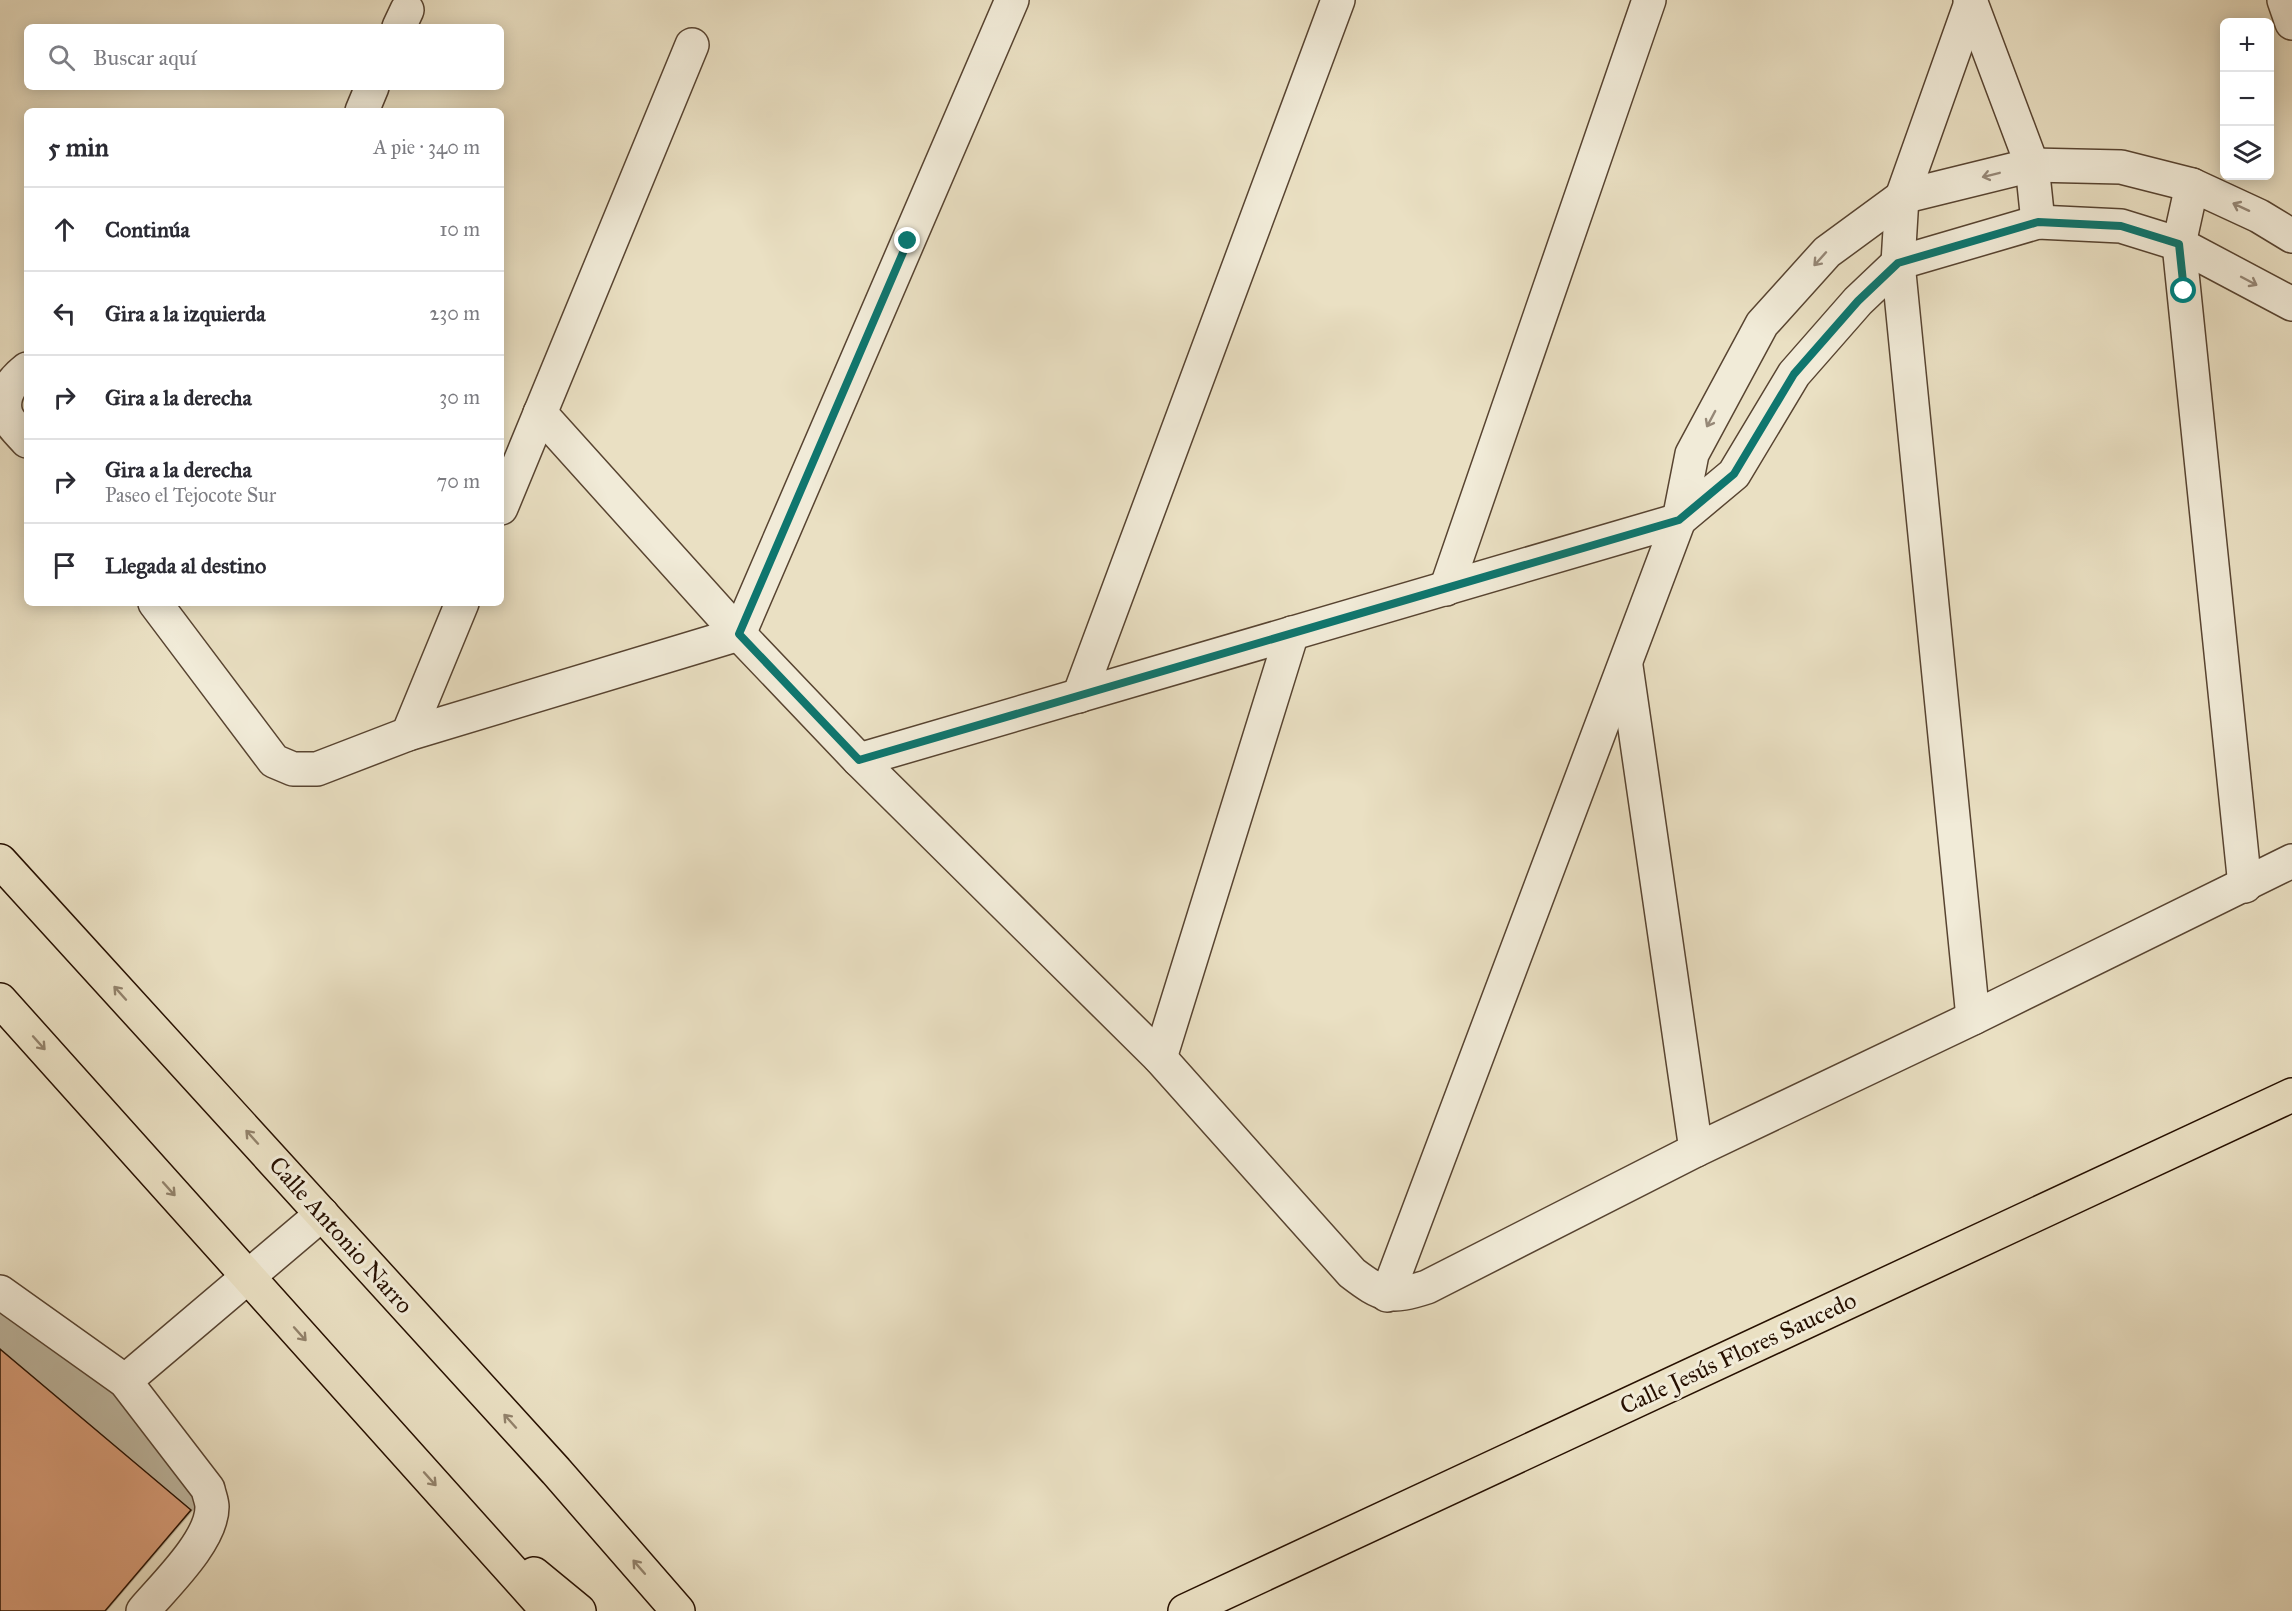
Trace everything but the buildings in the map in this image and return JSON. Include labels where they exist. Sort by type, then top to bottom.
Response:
[{"type":"main road","name":"Calle Antonio Narro","points":[[0,861],[556,1471],[678,1611]]},
{"type":"main road","points":[[0,1000],[548,1611]]},
{"type":"main road","name":"Calle Jesús Flores Saucedo","points":[[1185,1611],[2292,1095]]},
{"type":"main road","points":[[472,1527],[549,1585],[579,1611]]},
{"type":"street","points":[[157,606],[274,761],[293,770],[317,769],[408,734],[739,634],[1012,0]]},
{"type":"street","points":[[1079,696],[1338,0]]},
{"type":"street","points":[[1446,589],[1648,0]]},
{"type":"street","points":[[2284,0],[2292,23]]},
{"type":"street","points":[[1971,2],[2032,165],[2038,222]]},
{"type":"street","points":[[1971,2],[1902,197],[1898,263],[1973,1018]]},
{"type":"street","points":[[504,501],[692,45]]},
{"type":"street","points":[[363,108],[371,90]]},
{"type":"street","points":[[1387,1295],[1679,520],[1692,454],[1762,324],[1827,252],[1902,197],[2032,165],[2121,167],[2192,185],[2259,216],[2292,236]]},
{"type":"street","points":[[2192,185],[2179,244],[2245,886]]},
{"type":"street","points":[[859,760],[1679,520],[1734,474],[1794,374],[1858,301],[1898,263],[2038,222],[2121,226],[2179,244],[2292,304]]},
{"type":"street","points":[[24,371],[13,380],[5,398],[6,415],[24,437]]},
{"type":"street","points":[[540,413],[739,634],[859,760],[1160,1058],[1352,1273],[1368,1286],[1387,1295],[1407,1294],[1426,1287],[1696,1150],[1973,1018],[2292,861]]},
{"type":"street","points":[[408,734],[461,606]]},
{"type":"street","points":[[1160,1058],[1292,633]]},
{"type":"street","points":[[1625,664],[1696,1150]]},
{"type":"street","points":[[125,1381],[247,1275],[322,1214]]},
{"type":"street","points":[[0,1292],[125,1381],[208,1489],[212,1507],[209,1525],[201,1542],[143,1611]]},
{"type":"route","points":[[908,241],[739,634],[859,760],[1679,520],[1734,474],[1794,374],[1858,301],[1898,263],[2038,222],[2121,226],[2179,244],[2184,291]]}]
